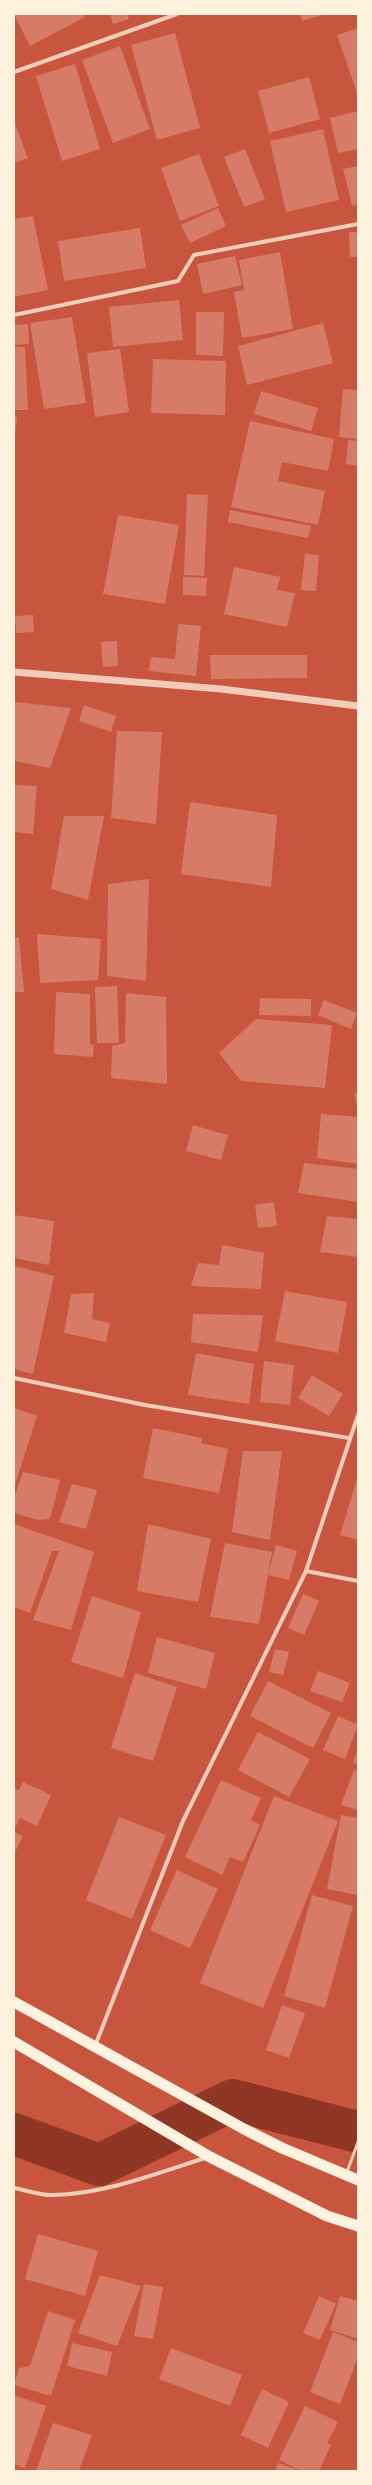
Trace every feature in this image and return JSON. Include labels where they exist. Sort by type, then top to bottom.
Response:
[{"type":"highway","points":[[14,2002],[244,2129],[282,2148],[358,2180]]},
{"type":"highway","points":[[14,2042],[210,2157],[327,2216],[358,2226]]},
{"type":"street","points":[[14,72],[177,14]]},
{"type":"street","points":[[14,315],[178,281],[194,254],[358,224]]},
{"type":"street","points":[[14,672],[221,689],[358,706]]},
{"type":"street","points":[[14,1378],[145,1405],[349,1438]]},
{"type":"street","points":[[95,2046],[183,1821],[306,1571],[349,1438],[358,1415]]},
{"type":"street","points":[[306,1571],[358,1581]]},
{"type":"street","points":[[14,2188],[52,2196],[81,2193],[137,2179],[210,2157]]},
{"type":"lane","points":[[346,2175],[358,2142]]},
{"type":"building","points":[[14,14],[83,14],[85,17],[30,46]]},
{"type":"building","points":[[110,14],[127,14],[129,19],[113,24]]},
{"type":"building","points":[[300,14],[325,14],[302,21]]},
{"type":"building","points":[[358,28],[358,96],[337,35]]},
{"type":"building","points":[[175,33],[200,128],[157,140],[131,45]]},
{"type":"building","points":[[120,46],[150,129],[113,143],[82,60]]},
{"type":"building","points":[[75,64],[100,149],[62,161],[36,76]]},
{"type":"building","points":[[309,77],[320,119],[269,133],[258,91]]},
{"type":"building","points":[[358,111],[358,149],[338,153],[330,118]]},
{"type":"building","points":[[14,121],[28,158],[14,163]]},
{"type":"building","points":[[323,129],[339,200],[286,212],[270,141]]},
{"type":"building","points":[[245,149],[265,199],[244,207],[224,157]]},
{"type":"building","points":[[199,154],[219,206],[180,221],[161,168]]},
{"type":"building","points":[[358,166],[358,204],[352,206],[343,169]]},
{"type":"building","points":[[218,208],[226,226],[190,243],[181,225]]},
{"type":"building","points":[[33,216],[48,290],[14,297],[14,219]]},
{"type":"building","points":[[140,228],[146,268],[64,281],[58,241]]},
{"type":"building","points":[[349,232],[358,232],[358,318],[357,257],[350,257]]},
{"type":"building","points":[[280,252],[293,329],[242,338],[234,292],[244,290],[239,260]]},
{"type":"building","points":[[235,256],[242,285],[203,294],[197,264]]},
{"type":"building","points":[[179,300],[183,340],[113,347],[109,307]]},
{"type":"building","points":[[196,312],[224,312],[223,356],[196,355]]},
{"type":"building","points":[[72,317],[86,403],[44,409],[30,323]]},
{"type":"building","points":[[323,323],[333,363],[247,385],[238,346]]},
{"type":"building","points":[[28,324],[29,344],[14,345],[14,325]]},
{"type":"building","points":[[14,347],[25,347],[28,410],[14,410]]},
{"type":"building","points":[[120,349],[129,412],[95,417],[87,353]]},
{"type":"building","points":[[153,359],[226,361],[225,415],[151,413]]},
{"type":"building","points":[[343,389],[358,390],[358,439],[339,437]]},
{"type":"building","points":[[261,391],[318,408],[311,431],[254,414]]},
{"type":"building","points":[[14,416],[17,417],[15,437],[14,437]]},
{"type":"building","points":[[250,421],[334,439],[328,471],[282,462],[278,481],[325,491],[318,525],[231,507]]},
{"type":"building","points":[[348,440],[358,441],[358,466],[346,464]]},
{"type":"building","points":[[187,494],[208,495],[204,576],[184,575]]},
{"type":"building","points":[[230,510],[311,526],[308,538],[228,522]]},
{"type":"building","points":[[118,515],[179,525],[165,604],[103,594]]},
{"type":"building","points":[[305,554],[319,555],[316,591],[301,590]]},
{"type":"building","points":[[234,567],[280,577],[277,590],[295,593],[287,627],[224,614]]},
{"type":"building","points":[[183,577],[207,578],[206,596],[183,595]]},
{"type":"building","points":[[33,615],[34,632],[16,633],[15,616]]},
{"type":"building","points":[[178,624],[201,626],[196,676],[149,671],[151,657],[175,659]]},
{"type":"building","points":[[117,641],[118,666],[103,667],[101,642]]},
{"type":"building","points":[[210,655],[307,655],[307,678],[211,679]]},
{"type":"building","points":[[14,702],[71,708],[50,768],[14,761]]},
{"type":"building","points":[[84,705],[116,716],[111,732],[79,721]]},
{"type":"building","points":[[117,731],[162,732],[156,824],[111,818]]},
{"type":"building","points":[[14,785],[37,786],[33,834],[14,832]]},
{"type":"building","points":[[190,802],[277,815],[271,887],[181,874]]},
{"type":"building","points":[[64,816],[104,816],[88,900],[51,889]]},
{"type":"building","points":[[149,879],[146,981],[107,976],[108,884]]},
{"type":"building","points":[[37,934],[101,939],[98,980],[40,983]]},
{"type":"building","points":[[19,937],[24,992],[14,992],[14,938]]},
{"type":"building","points":[[117,986],[119,1043],[97,1043],[95,987]]},
{"type":"building","points":[[56,992],[90,994],[90,1044],[94,1045],[93,1057],[54,1054]]},
{"type":"building","points":[[126,993],[166,997],[167,1084],[111,1078],[112,1046],[125,1043]]},
{"type":"building","points":[[260,998],[311,999],[311,1016],[259,1015]]},
{"type":"building","points":[[324,1000],[357,1013],[351,1029],[318,1015]]},
{"type":"building","points":[[256,1019],[332,1025],[325,1088],[241,1081],[219,1053]]},
{"type":"building","points":[[358,1093],[358,1105],[357,1105],[354,1094]]},
{"type":"building","points":[[321,1114],[358,1117],[358,1164],[317,1158]]},
{"type":"building","points":[[193,1125],[228,1135],[221,1160],[186,1151]]},
{"type":"building","points":[[304,1163],[358,1169],[358,1202],[298,1193]]},
{"type":"building","points":[[274,1202],[277,1226],[258,1228],[255,1205]]},
{"type":"building","points":[[14,1215],[54,1221],[49,1265],[14,1258]]},
{"type":"building","points":[[327,1216],[358,1219],[358,1257],[320,1252]]},
{"type":"building","points":[[222,1245],[264,1253],[261,1289],[191,1286],[198,1263],[219,1265]]},
{"type":"building","points":[[14,1266],[54,1276],[33,1374],[14,1369]]},
{"type":"building","points":[[285,1291],[347,1302],[338,1353],[275,1341]]},
{"type":"building","points":[[94,1293],[92,1319],[110,1323],[106,1342],[64,1333],[71,1294]]},
{"type":"building","points":[[193,1314],[263,1315],[258,1352],[191,1342]]},
{"type":"building","points":[[196,1353],[254,1364],[249,1404],[188,1395]]},
{"type":"building","points":[[264,1361],[294,1365],[290,1405],[260,1402]]},
{"type":"building","points":[[312,1375],[343,1394],[329,1416],[298,1398]]},
{"type":"building","points":[[14,1408],[37,1416],[14,1488]]},
{"type":"building","points":[[153,1428],[202,1438],[201,1443],[228,1449],[219,1493],[143,1478]]},
{"type":"building","points":[[243,1451],[282,1451],[270,1540],[232,1532]]},
{"type":"building","points":[[23,1472],[60,1480],[50,1519],[38,1520],[14,1513],[14,1498]]},
{"type":"building","points":[[358,1475],[358,1540],[340,1535]]},
{"type":"building","points":[[72,1484],[97,1490],[86,1529],[59,1522]]},
{"type":"building","points":[[14,1524],[94,1552],[71,1630],[33,1620],[59,1551],[52,1551],[30,1613],[14,1607]]},
{"type":"building","points":[[148,1524],[211,1539],[198,1602],[137,1591]]},
{"type":"building","points":[[225,1543],[272,1552],[259,1624],[210,1617]]},
{"type":"building","points":[[276,1545],[297,1551],[289,1580],[268,1575]]},
{"type":"building","points":[[303,1594],[319,1601],[304,1635],[288,1628]]},
{"type":"building","points":[[92,1596],[141,1612],[123,1678],[71,1662]]},
{"type":"building","points":[[157,1637],[215,1653],[206,1689],[148,1673]]},
{"type":"building","points":[[275,1649],[289,1652],[283,1675],[269,1672]]},
{"type":"building","points":[[318,1671],[350,1683],[342,1702],[310,1691]]},
{"type":"building","points":[[135,1673],[177,1687],[153,1761],[111,1748]]},
{"type":"building","points":[[268,1681],[331,1713],[313,1748],[250,1716]]},
{"type":"building","points":[[338,1716],[358,1725],[345,1759],[323,1750]]},
{"type":"building","points":[[258,1732],[310,1759],[289,1797],[238,1770]]},
{"type":"building","points":[[358,1747],[358,1764],[353,1763]]},
{"type":"building","points":[[354,1770],[358,1771],[358,1810],[341,1805]]},
{"type":"building","points":[[221,1780],[261,1798],[251,1820],[260,1825],[243,1862],[230,1857],[222,1875],[185,1857]]},
{"type":"building","points":[[23,1782],[51,1795],[37,1826],[20,1818],[16,1826],[14,1825],[14,1788],[19,1790]]},
{"type":"building","points":[[274,1796],[338,1821],[263,2008],[200,1983]]},
{"type":"building","points":[[341,1815],[358,1818],[358,1895],[327,1889]]},
{"type":"building","points":[[119,1817],[166,1835],[132,1919],[86,1900]]},
{"type":"building","points":[[14,1832],[23,1836],[14,1854]]},
{"type":"building","points":[[177,1870],[218,1889],[190,1948],[150,1930]]},
{"type":"building","points":[[312,1895],[353,1906],[325,2008],[284,1996]]},
{"type":"building","points":[[282,2005],[305,2013],[289,2058],[266,2050]]},
{"type":"building","points":[[38,2234],[98,2251],[85,2296],[25,2279]]},
{"type":"building","points":[[100,2275],[141,2286],[117,2346],[78,2333]]},
{"type":"building","points":[[144,2284],[163,2287],[153,2339],[134,2336]]},
{"type":"building","points":[[319,2296],[336,2304],[320,2340],[303,2333]]},
{"type":"building","points":[[340,2296],[358,2301],[358,2339],[330,2330]]},
{"type":"building","points":[[48,2311],[75,2320],[51,2396],[14,2385],[19,2368],[30,2366]]},
{"type":"building","points":[[333,2332],[358,2342],[358,2357],[340,2404],[310,2392]]},
{"type":"building","points":[[72,2343],[112,2352],[107,2376],[67,2366]]},
{"type":"building","points":[[171,2348],[242,2375],[230,2406],[159,2379]]},
{"type":"building","points":[[262,2389],[289,2402],[268,2448],[241,2435]]},
{"type":"building","points":[[14,2395],[46,2406],[25,2468],[14,2464]]},
{"type":"building","points":[[305,2406],[338,2422],[327,2443],[331,2445],[319,2471],[302,2471],[279,2460]]},
{"type":"building","points":[[53,2423],[92,2435],[79,2471],[36,2471]]},
{"type":"building","points":[[278,2463],[301,2471],[275,2471]]},
{"type":"waterway","points":[[14,2134],[99,2165],[233,2100],[358,2132]]}]
